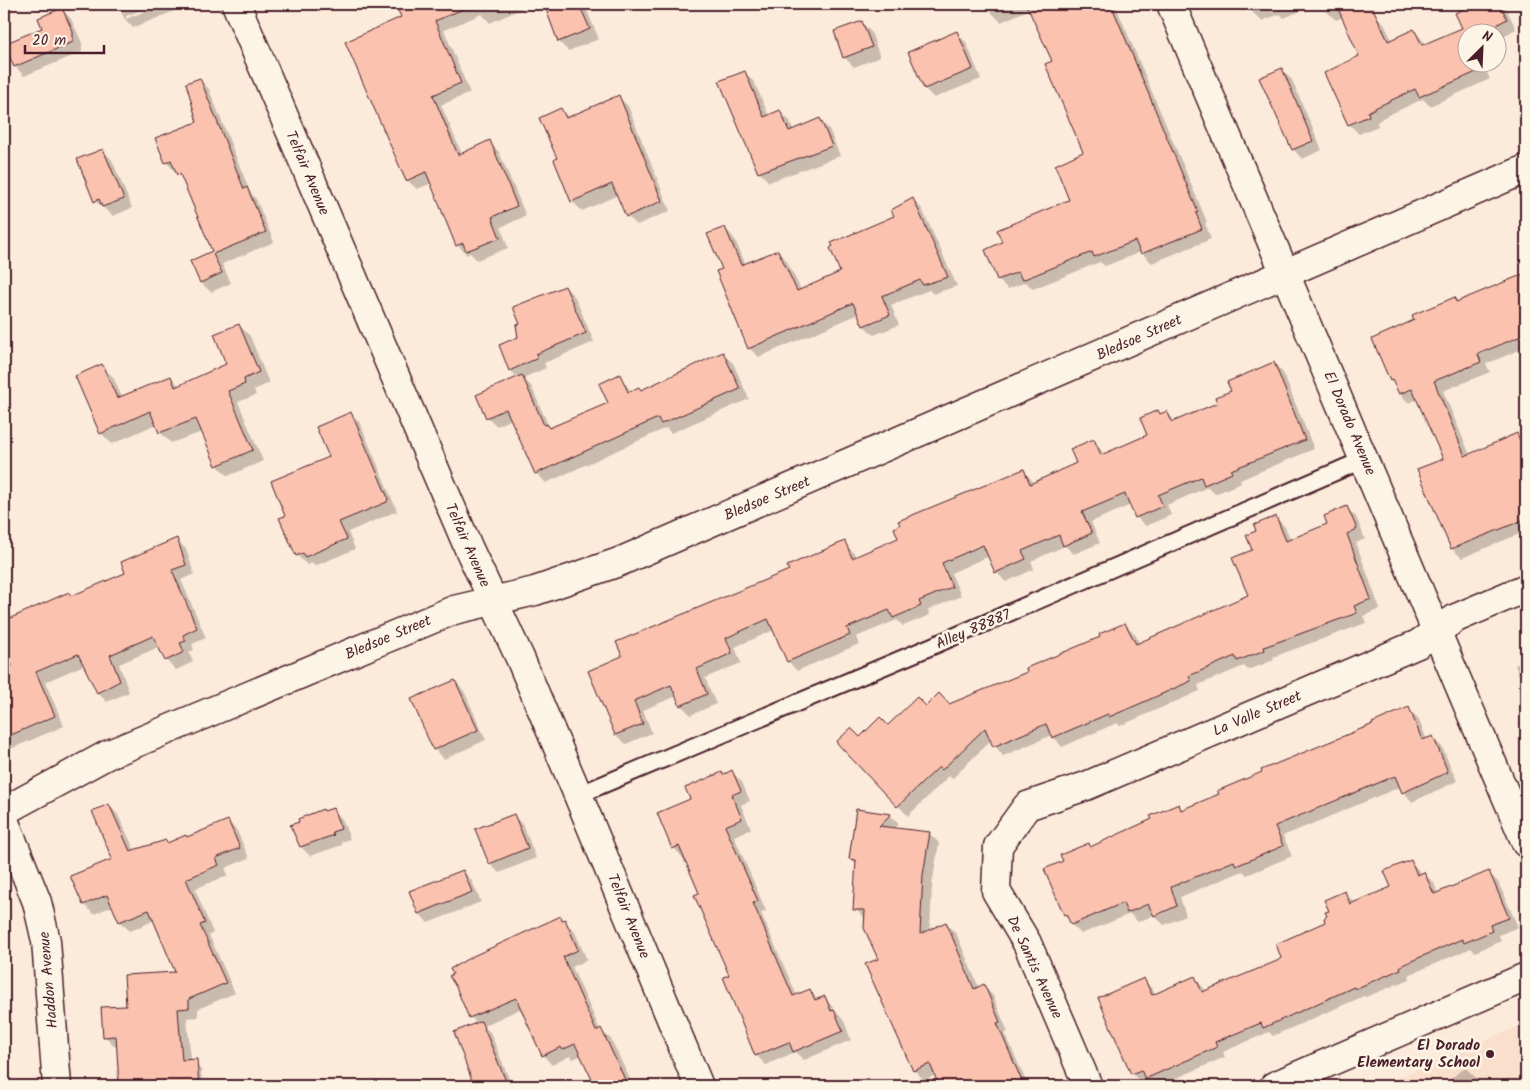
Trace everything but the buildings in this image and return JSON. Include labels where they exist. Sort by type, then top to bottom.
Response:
[{"type":"street","name":"Telfair Avenue","points":[[236,4],[578,795],[699,1086]]},
{"type":"street","name":"El Dorado Avenue","points":[[1171,4],[1526,843]]},
{"type":"street","name":"Bledsoe Street","points":[[4,811],[107,755],[454,610],[554,585],[619,562],[1285,272],[1526,170]]},
{"type":"street","name":"La Valle Street","points":[[998,846],[1027,806],[1095,782],[1418,644],[1456,618],[1526,588]]},
{"type":"street","name":"Haddon Avenue","points":[[4,820],[37,902],[46,941],[57,1086]]},
{"type":"street","name":"De Santis Avenue","points":[[998,846],[996,891],[1027,943],[1088,1086]]},
{"type":"street","points":[[1274,1086],[1526,977]]},
{"type":"lane","name":"Alley 88887","points":[[578,795],[938,644],[1365,459]]},
{"type":"shaded area","name":"El Dorado Elementary School","points":[[1526,1023],[1526,1086],[1379,1086]]},
{"type":"place","name":"El Dorado Elementary School","points":[[1490,1054]]}]
